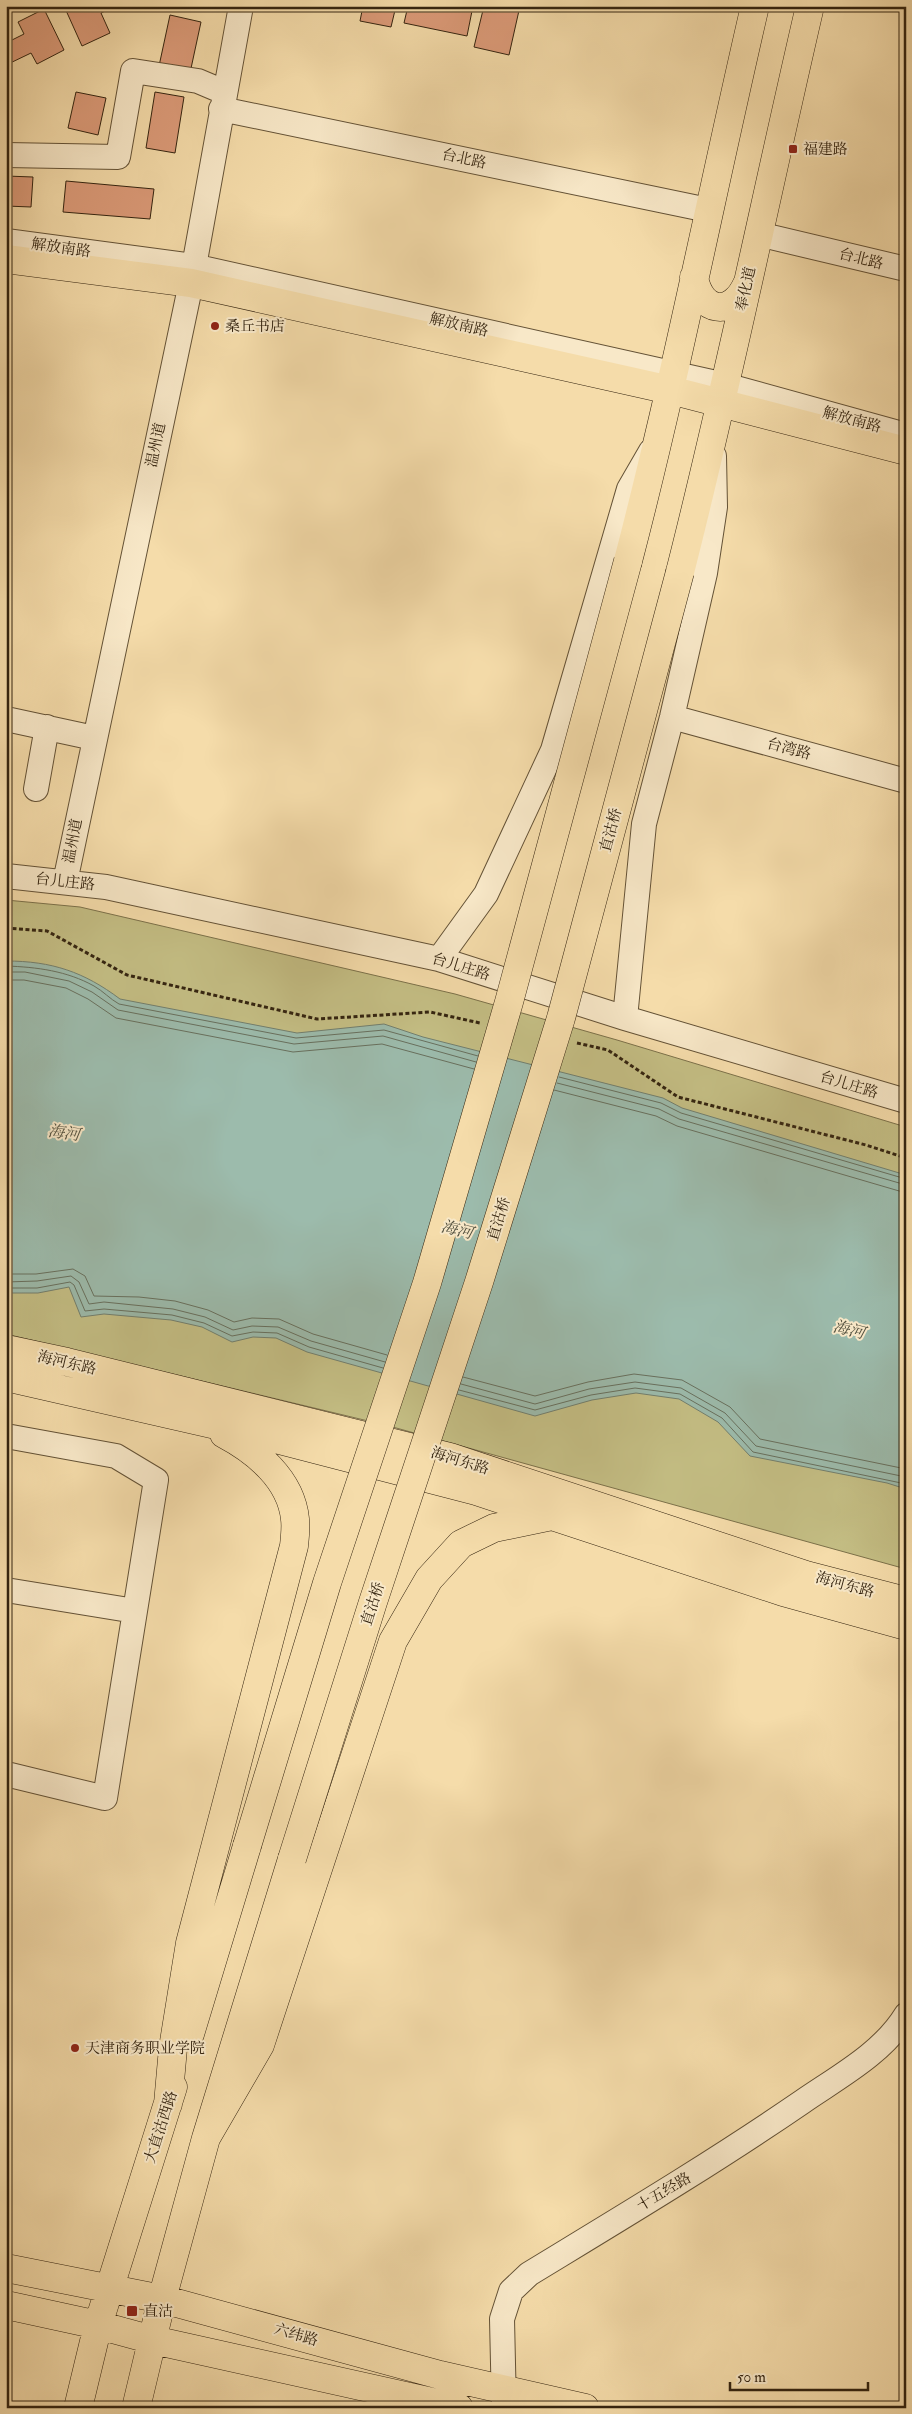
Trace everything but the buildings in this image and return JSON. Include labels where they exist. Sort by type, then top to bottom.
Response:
[{"type":"main road","points":[[662,432],[708,210],[755,6]]},
{"type":"main road","name":"奉化道","points":[[680,572],[714,439],[810,6]]},
{"type":"main road","name":"解放南路","points":[[6,259],[192,275],[723,394],[906,451]]},
{"type":"main road","points":[[694,277],[701,297],[713,306],[720,308],[734,303],[747,284]]},
{"type":"main road","name":"大直沽西路","points":[[78,2408],[98,2325],[168,2104],[326,1583],[426,1283],[509,1002],[662,432]]},
{"type":"main road","name":"直沽桥","points":[[206,2138],[373,1602],[479,1282],[561,1018],[680,572]]},
{"type":"main road","name":"海河东路","points":[[6,1350],[67,1362],[450,1457],[806,1575],[906,1600]]},
{"type":"main road","name":"海河东路","points":[[6,1377],[200,1421],[476,1491],[782,1592],[906,1626]]},
{"type":"main road","points":[[168,2104],[173,2048],[190,1943],[294,1546],[296,1518],[289,1497],[278,1476],[246,1446],[200,1421]]},
{"type":"main road","points":[[136,2408],[162,2299],[206,2138],[260,2045],[364,1729],[398,1633],[428,1579],[461,1544],[494,1528],[552,1516]]},
{"type":"main road","name":"六纬路","points":[[6,2268],[109,2290],[162,2299],[440,2375],[504,2399],[585,2408]]},
{"type":"main road","points":[[6,2305],[98,2325],[153,2340],[459,2408]]},
{"type":"street","name":"温州道","points":[[65,882],[192,275],[222,100],[241,6]]},
{"type":"street","name":"台北路","points":[[6,155],[118,157],[133,71],[198,81],[222,100],[708,210]]},
{"type":"street","name":"台北路","points":[[758,234],[906,269]]},
{"type":"street","name":"解放南路","points":[[6,241],[192,275]]},
{"type":"street","name":"解放南路","points":[[723,394],[906,434]]},
{"type":"street","points":[[440,959],[486,894],[553,750],[629,489],[662,432]]},
{"type":"street","points":[[624,1018],[644,824],[672,717],[705,572],[715,507],[714,439]]},
{"type":"street","name":"台湾路","points":[[672,717],[906,781]]},
{"type":"street","points":[[6,718],[94,738]]},
{"type":"street","points":[[36,789],[47,728]]},
{"type":"street","name":"台儿庄路","points":[[6,876],[106,887],[440,959],[624,1018],[906,1102]]},
{"type":"street","points":[[6,1436],[116,1456],[156,1480],[105,1798],[6,1774]]},
{"type":"street","points":[[6,1590],[135,1610]]},
{"type":"street","name":"十五经路","points":[[504,2399],[502,2319],[511,2291],[528,2274],[724,2155],[861,2061],[896,2031],[906,2015]]},
{"type":"path","points":[[6,928],[47,931],[127,975],[317,1019],[430,1012],[487,1024]]},
{"type":"path","points":[[571,1042],[608,1050],[678,1097],[866,1145],[906,1158]]},
{"type":"shaded area","points":[[6,900],[80,907],[455,994],[617,1040],[906,1127],[906,1569],[389,1426],[6,1334]]},
{"type":"water","name":"海河","points":[[6,961],[38,963],[67,970],[93,982],[120,999],[297,1033],[384,1024],[423,1037],[663,1098],[682,1108],[906,1175],[906,1489],[887,1483],[750,1456],[718,1422],[679,1399],[636,1393],[592,1400],[535,1416],[307,1352],[276,1338],[253,1337],[232,1342],[202,1327],[171,1320],[104,1314],[81,1317],[69,1287],[38,1293],[6,1293]]},
{"type":"place","name":"福建路","points":[[793,149]]},
{"type":"place","name":"桑丘书店","points":[[215,326]]},
{"type":"place","name":"天津商务职业学院","points":[[75,2048]]},
{"type":"place","name":"直沽","points":[[132,2311]]}]
